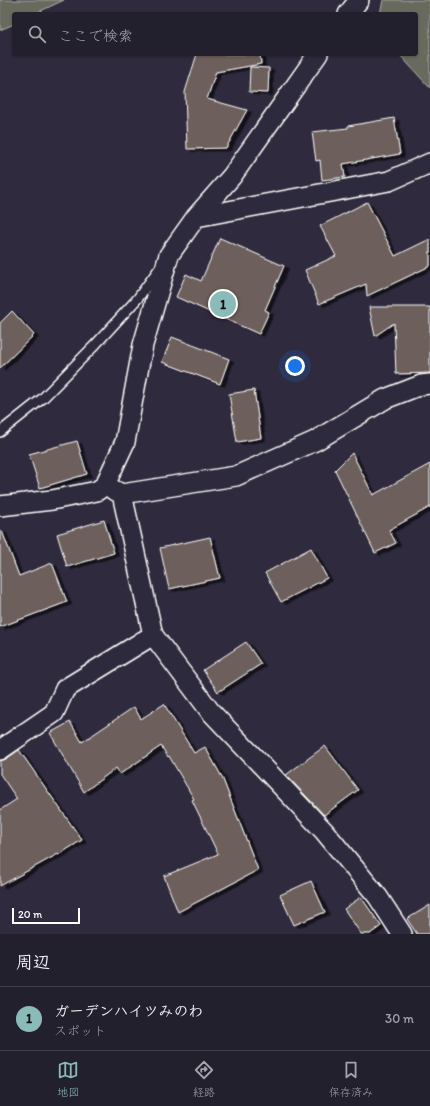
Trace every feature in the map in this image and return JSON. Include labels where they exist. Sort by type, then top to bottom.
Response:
[{"type":"street","points":[[350,12],[360,0]]},
{"type":"street","points":[[0,506],[52,500],[97,492],[105,486],[125,442],[143,345],[169,255],[196,217],[232,176],[317,56]]},
{"type":"street","points":[[196,217],[389,182],[430,163]]},
{"type":"street","points":[[105,486],[122,494],[236,476],[315,441],[385,399],[420,385],[430,384]]},
{"type":"street","points":[[122,494],[153,635],[210,711],[324,831],[378,897],[402,934]]},
{"type":"street","points":[[0,750],[54,712],[65,689],[153,635]]},
{"type":"lane","points":[[0,432],[43,398],[96,344],[138,298],[169,255]]},
{"type":"green space","points":[[0,0],[64,0],[38,12],[12,12],[12,25],[0,30]]},
{"type":"green space","points":[[383,0],[430,0],[430,88],[401,56],[418,56],[418,12],[380,12]]},
{"type":"building","points":[[196,56],[260,56],[261,64],[216,72],[207,99],[247,110],[226,148],[187,149],[185,92]]},
{"type":"building","points":[[250,67],[269,68],[268,93],[249,92]]},
{"type":"building","points":[[394,118],[400,154],[343,164],[345,177],[322,180],[320,160],[316,161],[312,132],[348,128],[348,126]]},
{"type":"building","points":[[367,202],[395,256],[430,239],[430,266],[367,296],[366,284],[319,304],[305,270],[336,256],[320,226]]},
{"type":"building","points":[[220,238],[284,266],[265,310],[269,312],[259,334],[176,297],[186,274],[201,281]]},
{"type":"building","points":[[369,307],[430,307],[430,373],[396,374],[394,323],[375,336]]},
{"type":"building","points":[[12,311],[34,335],[0,368],[0,323]]},
{"type":"building","points":[[172,337],[229,359],[220,384],[162,362]]},
{"type":"building","points":[[254,390],[261,438],[237,442],[229,394]]},
{"type":"building","points":[[77,441],[87,474],[40,488],[29,454]]},
{"type":"building","points":[[352,453],[373,495],[430,464],[430,507],[389,530],[396,543],[375,553],[335,470]]},
{"type":"building","points":[[104,520],[114,553],[67,567],[57,534]]},
{"type":"building","points":[[0,531],[2,531],[19,576],[52,563],[67,602],[0,627]]},
{"type":"building","points":[[210,537],[220,578],[169,589],[160,548]]},
{"type":"building","points":[[311,548],[327,578],[281,602],[265,573]]},
{"type":"building","points":[[246,642],[261,664],[218,692],[203,670]]},
{"type":"building","points":[[164,704],[194,753],[205,747],[222,777],[258,870],[178,912],[164,876],[218,854],[192,800],[194,799],[169,756],[168,757],[161,746],[120,774],[116,768],[84,792],[50,733],[70,722],[82,742],[134,707],[141,719]]},
{"type":"building","points":[[325,746],[358,790],[324,815],[286,775]]},
{"type":"building","points":[[19,750],[82,840],[58,855],[0,886],[0,810],[17,799],[0,774],[0,761],[6,759]]},
{"type":"building","points":[[311,881],[325,912],[294,925],[280,895]]},
{"type":"building","points":[[361,897],[381,926],[370,934],[361,934],[344,909]]},
{"type":"building","points":[[430,905],[430,934],[417,934],[407,919]]},
{"type":"place","name":"ガーデンハイツみのわ","points":[[223,304]]}]
